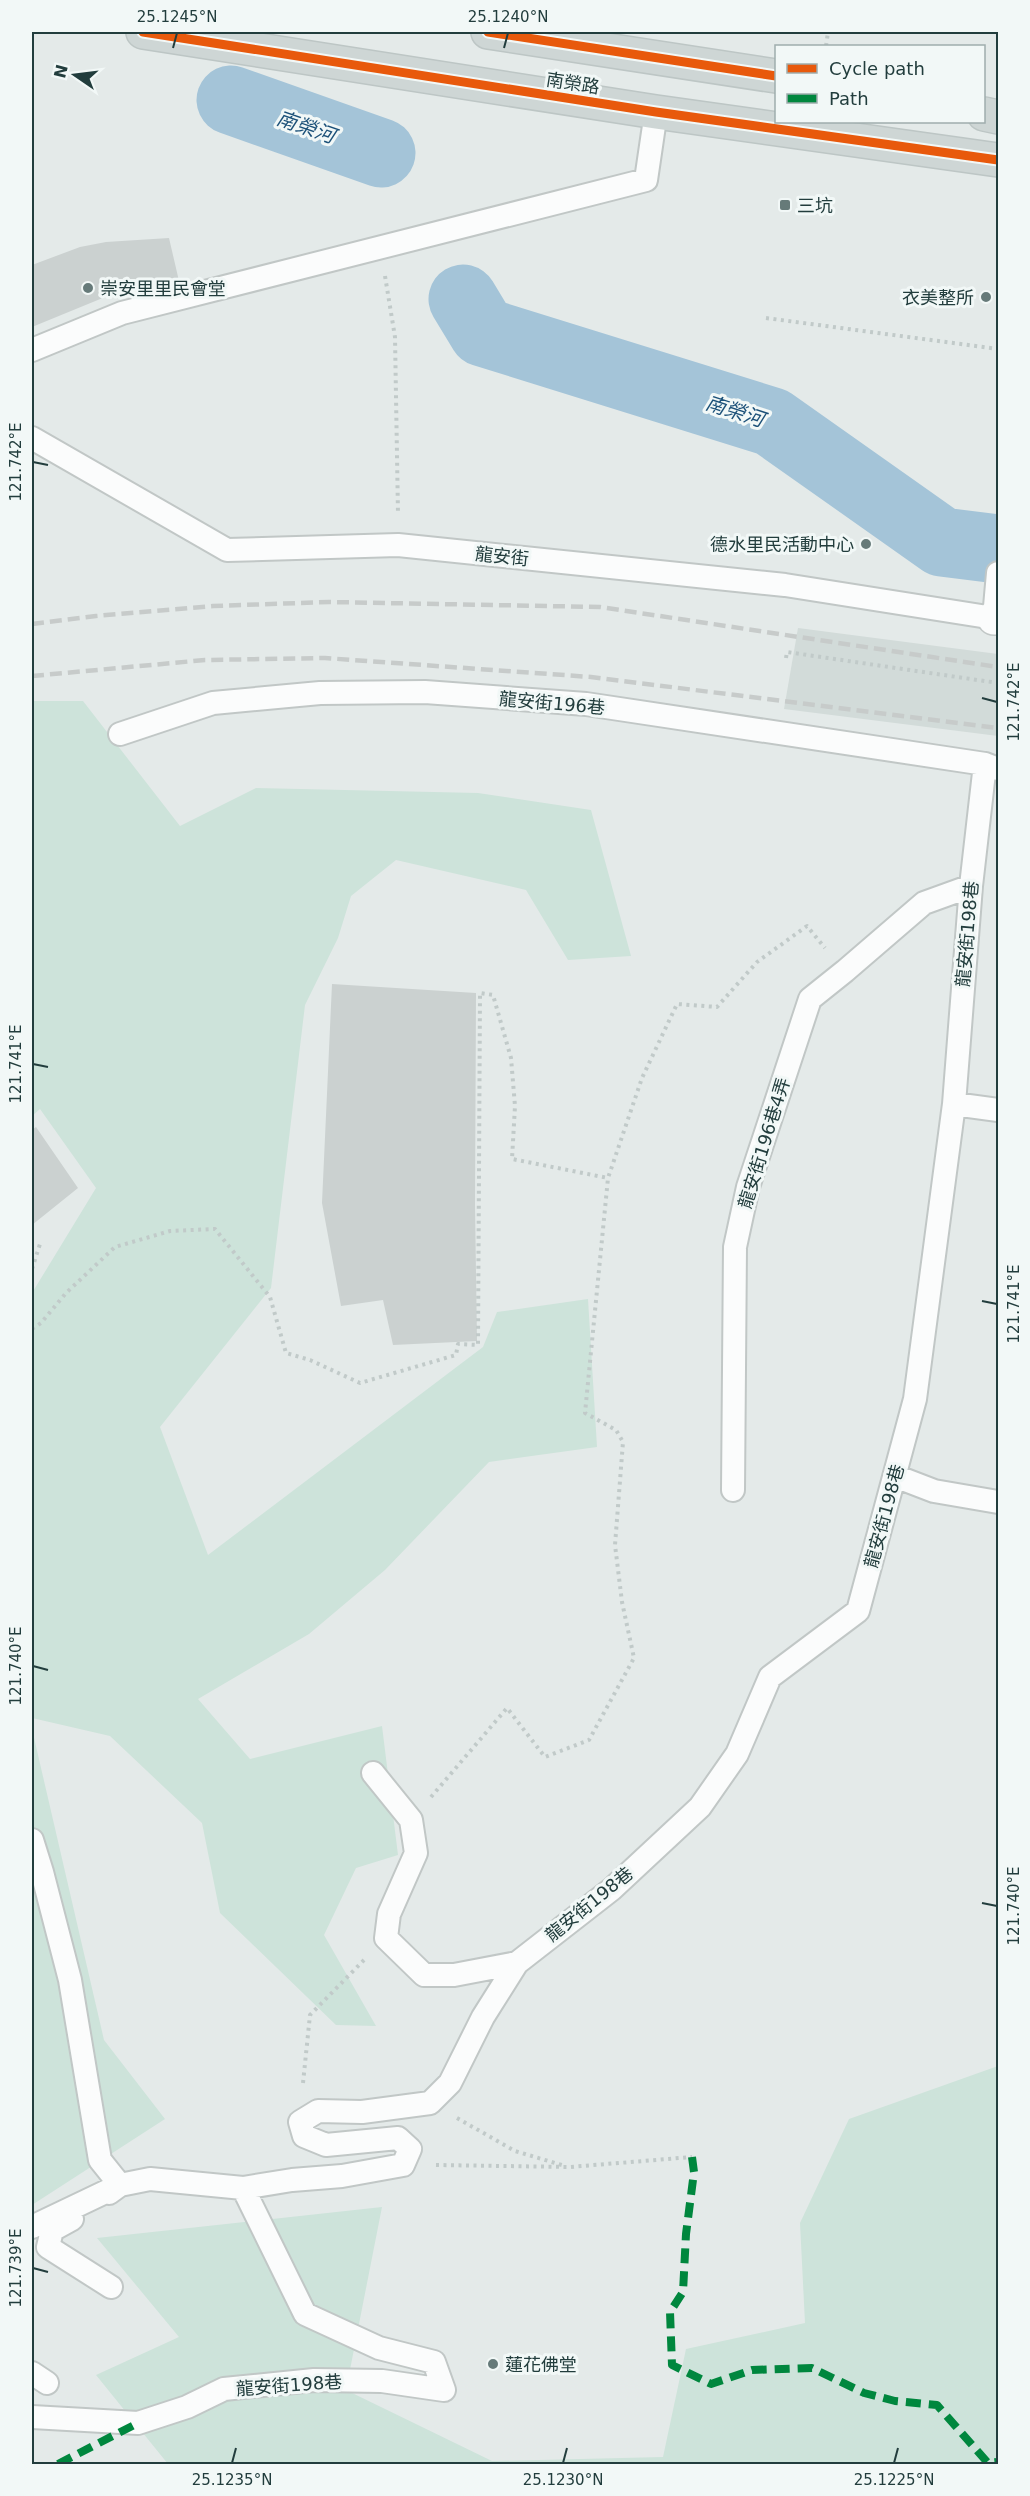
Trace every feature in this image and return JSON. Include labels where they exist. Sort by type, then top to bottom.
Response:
[{"type":"main road","name":"南榮路","points":[[143,32],[656,112],[999,160]]},
{"type":"main road","points":[[488,32],[775,76]]},
{"type":"lane","points":[[32,350],[122,313],[646,180],[656,112]]},
{"type":"lane","name":"龍安街","points":[[32,438],[227,550],[398,545],[785,585],[996,618]]},
{"type":"lane","points":[[996,618],[999,573]]},
{"type":"lane","name":"龍安街196巷","points":[[120,734],[213,703],[320,693],[425,692],[586,704],[992,767]]},
{"type":"lane","name":"龍安街198巷","points":[[430,2103],[450,2083],[483,2017],[517,1963],[612,1889],[700,1807],[736,1754],[770,1677],[858,1611],[915,1399],[954,1104],[971,886],[992,767]]},
{"type":"lane","name":"龍安街196巷4弄","points":[[733,1490],[735,1247],[748,1187],[810,999],[924,903],[971,886]]},
{"type":"lane","points":[[954,1104],[999,1110]]},
{"type":"lane","points":[[895,1476],[934,1491],[999,1502]]},
{"type":"lane","points":[[374,1773],[411,1820],[416,1853],[388,1914],[386,1938],[424,1975],[454,1975],[517,1963]]},
{"type":"lane","points":[[32,1840],[70,1980],[100,2160],[120,2185]]},
{"type":"lane","points":[[32,2227],[120,2185],[150,2179],[243,2188],[292,2180],[342,2176],[403,2165],[410,2148],[398,2138],[326,2145],[304,2136],[300,2122],[318,2110],[362,2112],[430,2103]]},
{"type":"lane","points":[[111,2287],[48,2247],[52,2230],[87,2210],[120,2185]]},
{"type":"lane","name":"龍安街198巷","points":[[32,2417],[138,2423],[187,2407],[224,2389],[314,2380],[382,2381],[444,2390],[434,2362],[379,2348],[305,2314],[243,2188]]},
{"type":"path","points":[[380,246],[395,337],[398,545]]},
{"type":"path","points":[[766,318],[999,349]]},
{"type":"path","points":[[786,658],[787,652],[999,683]]},
{"type":"path","points":[[411,1820],[507,1708],[544,1757],[589,1740],[634,1658],[622,1602],[615,1545],[623,1442],[616,1430],[585,1413],[608,1178],[642,1078],[677,1004],[717,1007],[757,962],[807,926],[845,971]]},
{"type":"path","points":[[32,1329],[41,1323],[66,1293],[115,1247],[170,1231],[215,1229],[270,1298],[286,1353],[309,1360],[360,1383],[456,1355],[458,1344],[478,1345],[480,993],[493,995],[511,1058],[515,1106],[512,1159],[608,1178]]},
{"type":"path","points":[[32,1269],[40,1244]]},
{"type":"path","points":[[300,2122],[310,2015],[386,1938]]},
{"type":"path","points":[[430,2103],[515,2151],[570,2167]]},
{"type":"path","points":[[403,2165],[570,2167],[692,2157]]},
{"type":"shaded area","points":[[798,628],[998,654],[998,736],[784,709]]},
{"type":"green space","points":[[32,701],[83,701],[180,826],[256,788],[478,793],[591,810],[631,956],[568,960],[526,890],[396,860],[351,896],[338,938],[305,1005],[271,1288],[160,1427],[208,1555],[483,1347],[497,1312],[588,1299],[597,1447],[489,1462],[385,1570],[309,1634],[198,1699],[250,1759],[382,1726],[398,1855],[356,1868],[324,1935],[376,2026],[336,2025],[220,1913],[202,1823],[110,1736],[32,1718],[32,1293],[96,1188],[40,1109],[32,1116]]},
{"type":"green space","points":[[32,1729],[104,2040],[165,2119],[32,2205]]},
{"type":"green space","points":[[998,2066],[998,2464],[168,2464],[96,2375],[179,2337],[97,2238],[382,2207],[346,2390],[492,2461],[663,2457],[686,2349],[805,2323],[800,2223],[849,2119]]},
{"type":"building","name":"崇安里里民會堂","points":[[169,238],[179,281],[110,295],[32,327],[32,265],[80,247],[106,242]]},
{"type":"building","points":[[332,984],[476,993],[477,1341],[393,1345],[383,1300],[341,1306],[322,1203]]},
{"type":"building","points":[[36,1127],[78,1188],[32,1225],[32,1130]]},
{"type":"waterway","name":"南榮河","points":[[231,100],[381,153]]},
{"type":"waterway","name":"南榮河","points":[[463,299],[483,332],[772,422],[942,542],[998,549]]},
{"type":"railway","points":[[32,624],[213,606],[329,602],[600,607],[998,667]]},
{"type":"railway","points":[[32,676],[205,660],[325,658],[591,677],[998,728]]},
{"type":"marked path","points":[[692,2157],[694,2172],[686,2234],[683,2292],[670,2312],[672,2365],[711,2384],[752,2370],[812,2368],[864,2393],[895,2401],[937,2405],[988,2463],[998,2462]]},
{"type":"marked path","points":[[58,2464],[138,2423]]},
{"type":"cycle path","points":[[143,32],[656,112],[998,160]]},
{"type":"cycle path","points":[[488,32],[775,76]]},
{"type":"place","name":"三坑","points":[[785,205]]},
{"type":"place","name":"崇安里里民會堂","points":[[88,288]]},
{"type":"place","name":"衣美整所","points":[[986,297]]},
{"type":"place","name":"德水里民活動中心","points":[[866,544]]},
{"type":"place","name":"蓮花佛堂","points":[[493,2364]]}]
